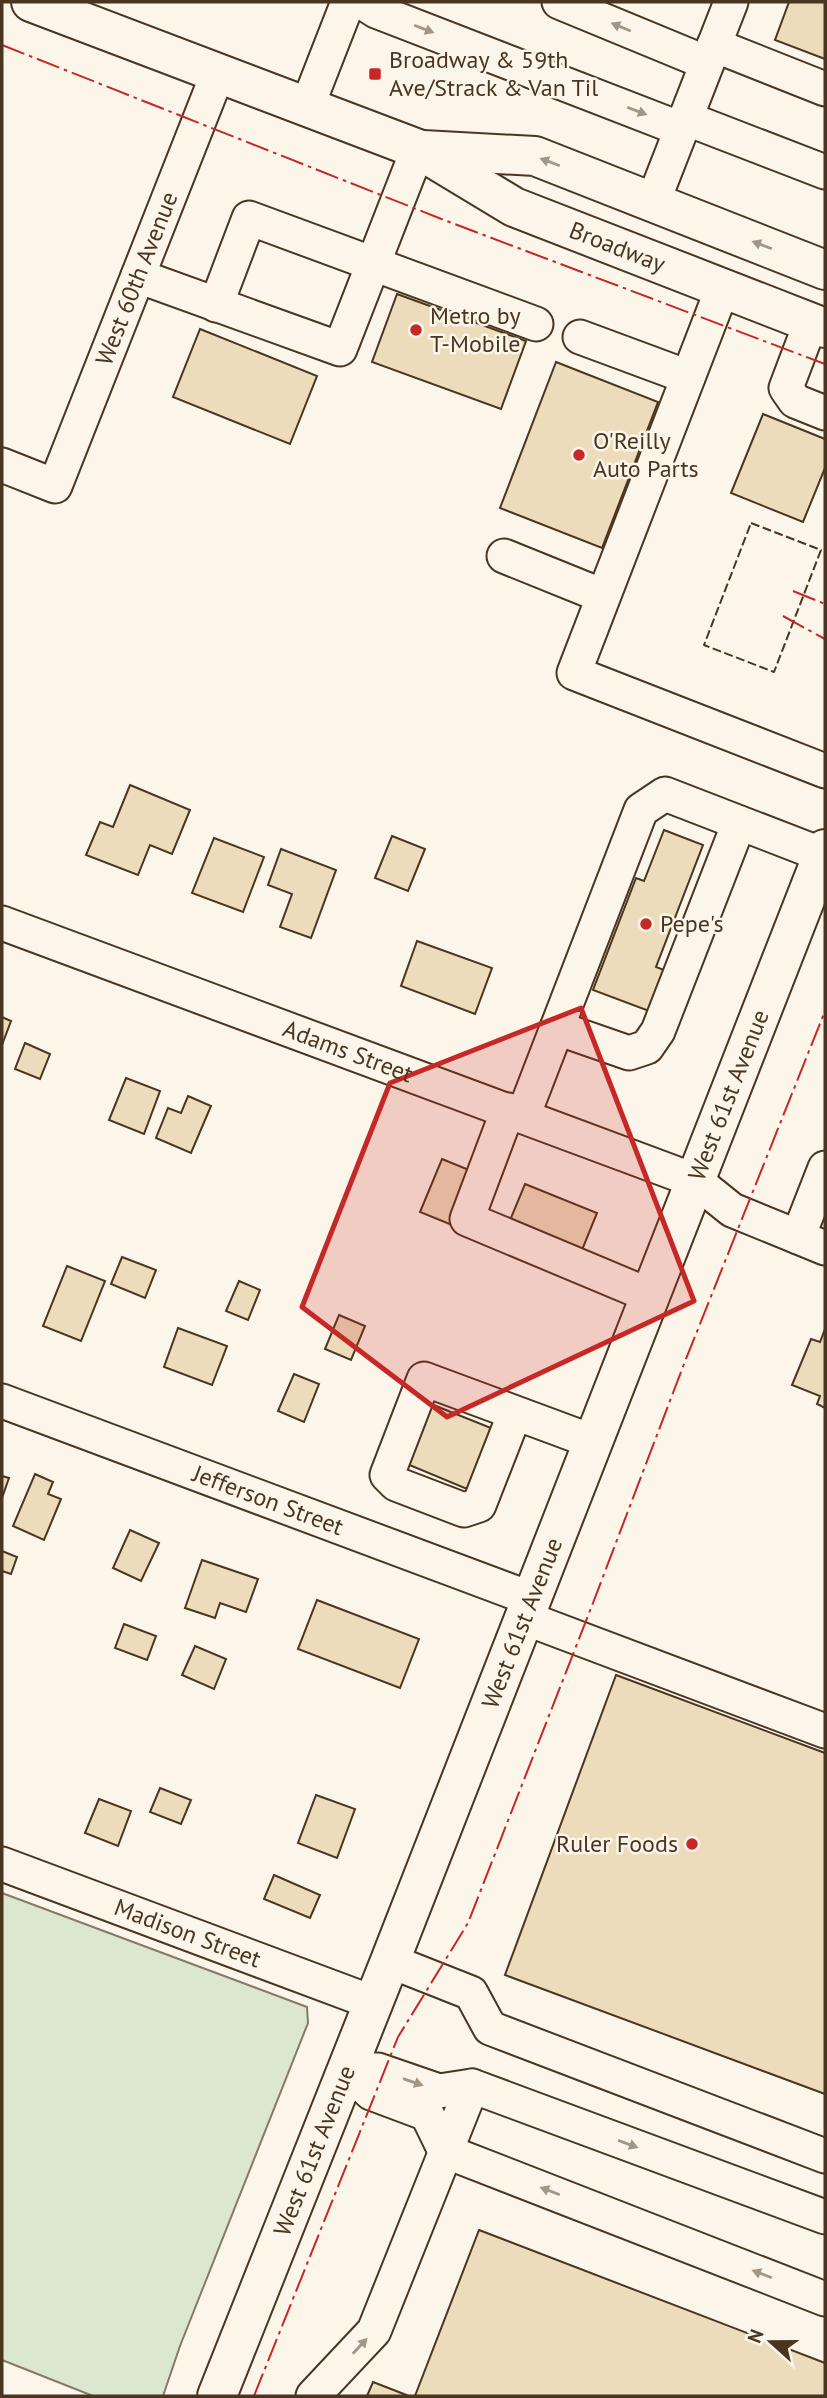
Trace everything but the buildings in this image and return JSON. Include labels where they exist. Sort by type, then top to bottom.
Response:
[{"type":"main road","name":"Broadway","points":[[31,2],[418,149],[514,208],[818,325]]},
{"type":"main road","name":"Broadway","points":[[418,149],[535,156],[825,270]]},
{"type":"main road","name":"West 61st Avenue","points":[[217,2396],[374,2003],[824,852]]},
{"type":"street","points":[[307,107],[348,2]]},
{"type":"street","points":[[362,2],[376,11],[825,172]]},
{"type":"street","points":[[559,2],[710,54],[825,89]]},
{"type":"street","points":[[653,202],[731,2]]},
{"type":"street","name":"West 60th Avenue","points":[[2,465],[55,486],[218,73]]},
{"type":"street","points":[[138,276],[340,349],[418,149]]},
{"type":"street","points":[[216,304],[249,218],[536,324]]},
{"type":"street","points":[[723,287],[574,673],[825,771]]},
{"type":"street","points":[[818,325],[786,388],[795,401],[825,413]]},
{"type":"street","points":[[580,337],[688,377]]},
{"type":"street","points":[[504,556],[603,596]]},
{"type":"street","points":[[651,1296],[467,1219],[557,1028],[640,810],[665,793],[738,823],[824,852]]},
{"type":"street","points":[[557,1028],[629,1053],[647,1047],[659,1031],[738,823]]},
{"type":"street","name":"Adams Street","points":[[2,923],[696,1181],[732,1210],[811,1243]]},
{"type":"street","points":[[811,1243],[825,1168]]},
{"type":"street","name":"Jefferson Street","points":[[2,1401],[528,1609],[825,1731]]},
{"type":"street","points":[[515,1413],[594,1442]]},
{"type":"street","name":"Madison Street","points":[[2,1864],[374,2003]]},
{"type":"street","points":[[390,1961],[471,1993],[490,2028],[825,2156]]},
{"type":"street","points":[[347,2070],[377,2070],[439,2091],[472,2086],[825,2217]]},
{"type":"street","points":[[347,2070],[371,2093],[427,2114],[446,2151],[825,2299]]},
{"type":"street","points":[[313,2396],[374,2331],[472,2086]]},
{"type":"highlighted area","points":[[581,1008],[694,1301],[447,1417],[302,1307],[390,1083]]},
{"type":"green space","points":[[2,1893],[307,2007],[308,2023],[180,2346],[163,2396],[93,2396],[2,2360]]},
{"type":"fence","points":[[751,523],[821,550],[774,672],[704,645],[751,523]]},
{"type":"power","points":[[2,45],[444,220],[825,364]]},
{"type":"power","points":[[793,591],[825,604]]},
{"type":"power","points":[[783,616],[825,639]]},
{"type":"power","points":[[254,2396],[398,2037],[468,1923],[684,1364],[825,1011]]},
{"type":"place","name":"Broadway & 59th Ave/Strack & Van Til","points":[[375,74]]},
{"type":"place","name":"Metro by T-Mobile","points":[[416,330]]},
{"type":"place","name":"O'Reilly Auto Parts","points":[[579,455]]},
{"type":"place","name":"Pepe's","points":[[646,924]]},
{"type":"place","name":"Ruler Foods","points":[[692,1844]]}]
